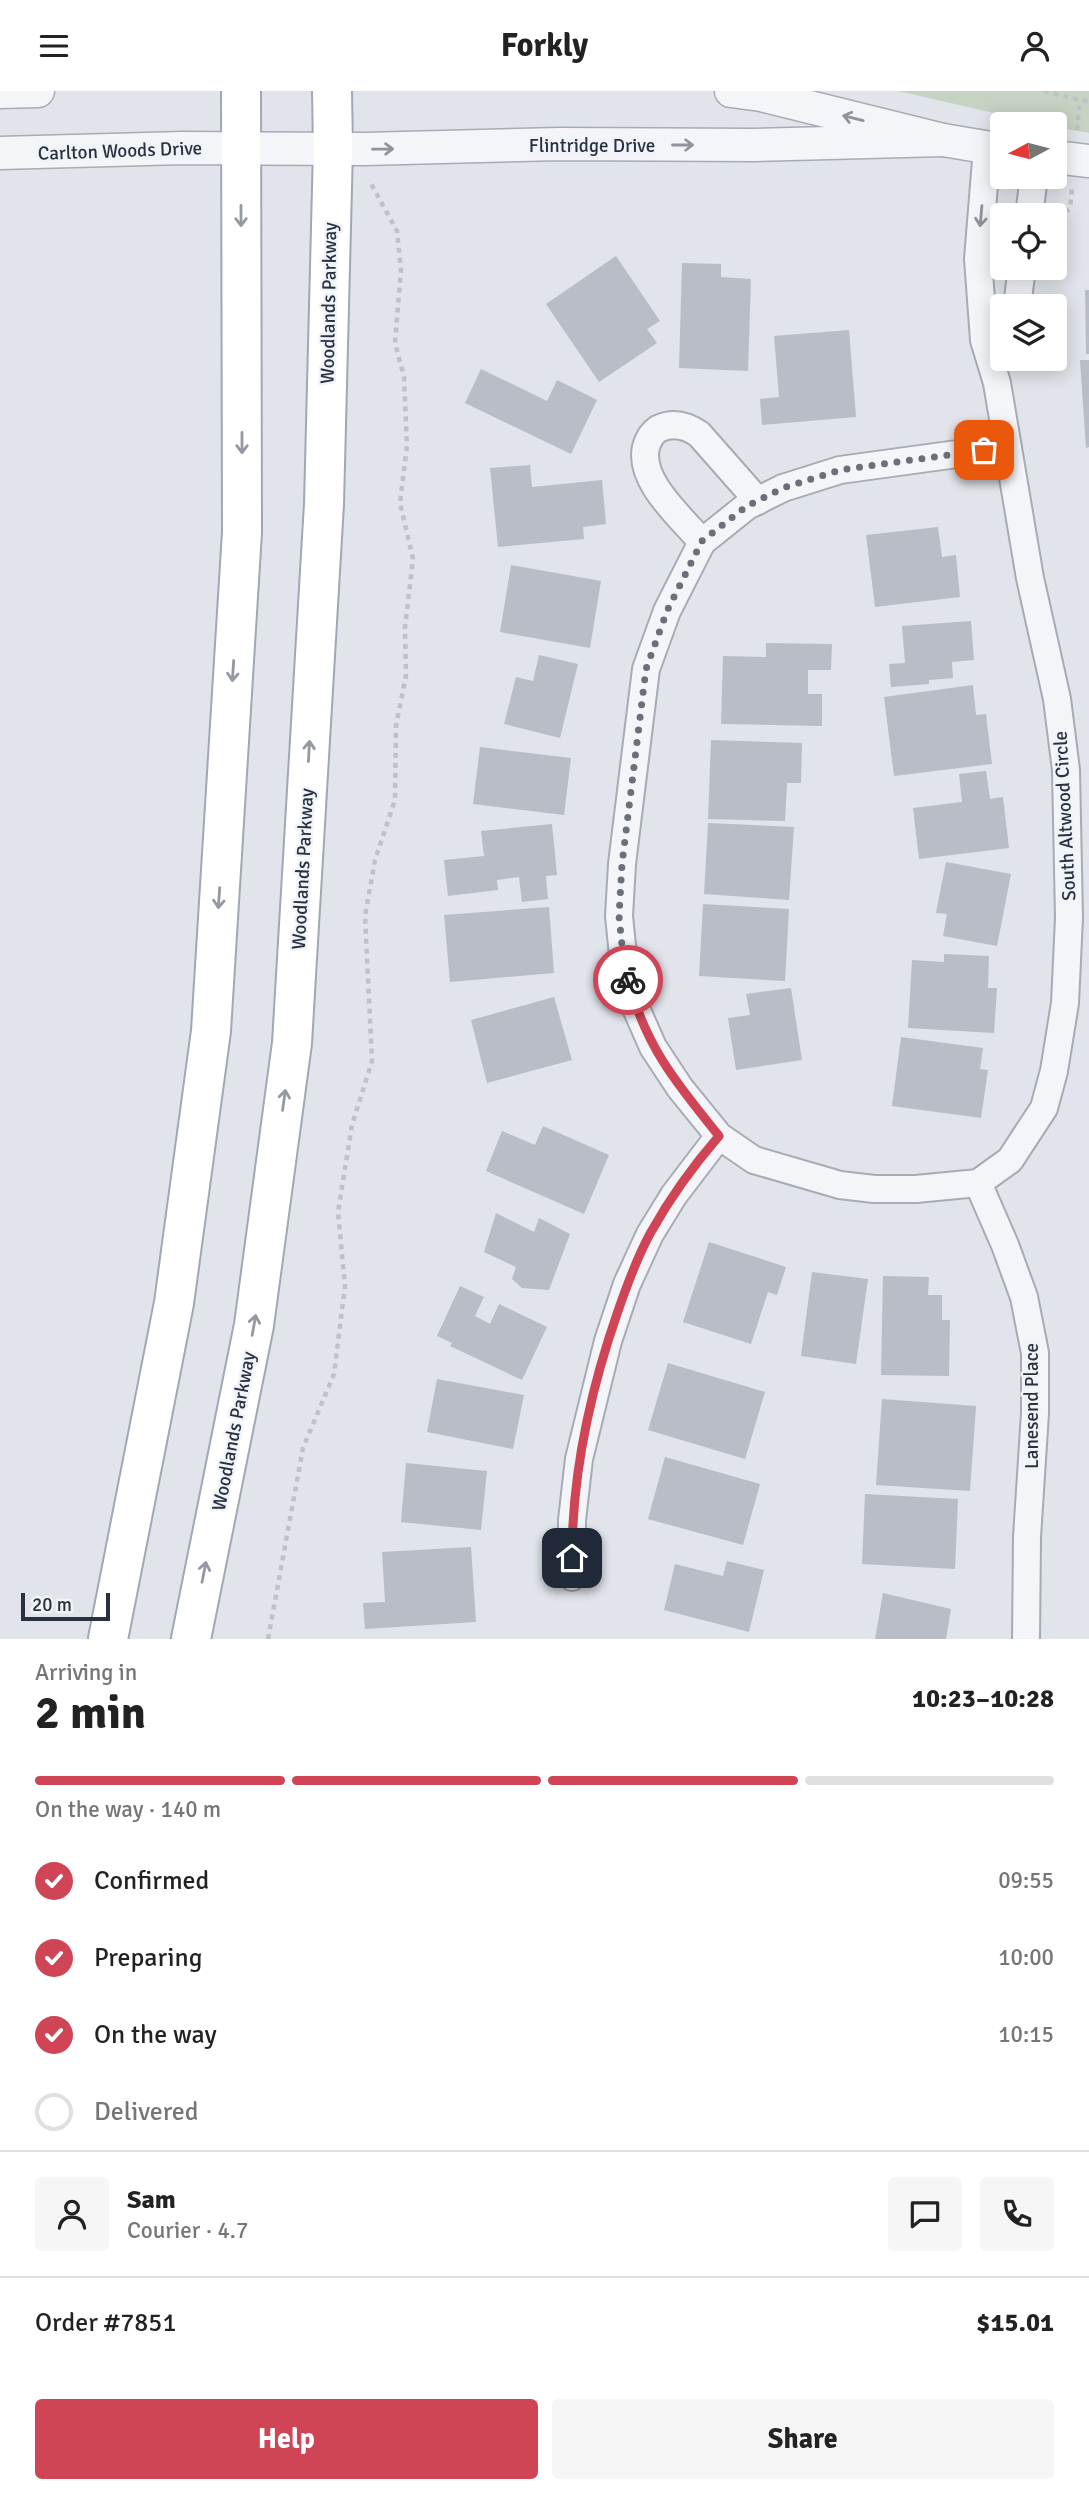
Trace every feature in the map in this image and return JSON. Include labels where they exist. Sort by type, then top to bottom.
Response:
[{"type":"main road","points":[[108,1639],[174,1303],[211,1031],[242,532],[242,91]]},
{"type":"main road","name":"Woodlands Parkway","points":[[191,1639],[254,1325],[292,1043],[324,504],[349,149],[332,91]]},
{"type":"street","points":[[0,92],[38,91]]},
{"type":"street","name":"Flintridge Drive","points":[[731,91],[761,95],[943,140],[990,148]]},
{"type":"street","name":"Flintridge Drive","points":[[241,148],[349,149],[560,144],[755,145],[943,140]]},
{"type":"street","name":"Carlton Woods Drive","points":[[0,153],[241,148]]},
{"type":"street","points":[[1068,159],[1089,161]]},
{"type":"street","name":"South Altwood Circle","points":[[978,1183],[1010,1160],[1044,1108],[1054,1071],[1065,1003],[1069,918],[1067,782],[1057,699],[1030,578],[997,383],[984,340],[978,259],[990,181]]},
{"type":"street","points":[[997,383],[1002,371]]},
{"type":"street","points":[[702,541],[652,483],[643,457],[648,440],[656,430],[687,426],[699,433],[758,501]]},
{"type":"street","points":[[978,1183],[916,1189],[874,1189],[841,1185],[754,1160],[719,1136],[680,1088],[653,1047],[635,1006],[624,965],[619,916],[623,851],[646,669],[667,611],[702,541],[747,506],[783,488],[840,470],[1008,447]]},
{"type":"street","points":[[572,1577],[572,1520],[579,1459],[608,1341],[627,1283],[650,1234],[680,1186],[719,1136]]},
{"type":"street","name":"Lanesend Place","points":[[978,1183],[1024,1297],[1035,1353],[1034,1427],[1027,1537],[1026,1639]]},
{"type":"path","points":[[1044,91],[1089,101]]},
{"type":"path","points":[[268,1639],[303,1448],[334,1374],[345,1286],[338,1212],[352,1125],[372,1061],[365,916],[375,860],[395,800],[396,726],[406,675],[405,627],[412,559],[400,503],[407,445],[404,377],[395,343],[401,270],[397,231],[366,173],[349,149]]},
{"type":"green space","points":[[898,91],[1089,91],[1089,133],[1068,129],[1068,112],[990,112]]},
{"type":"building","points":[[616,256],[660,321],[647,329],[657,343],[599,382],[546,304]]},
{"type":"building","points":[[682,263],[721,264],[721,277],[751,279],[748,371],[679,368]]},
{"type":"building","points":[[1085,290],[1089,290],[1089,354],[1086,354]]},
{"type":"building","points":[[849,330],[856,417],[762,425],[760,399],[779,397],[774,336]]},
{"type":"building","points":[[1080,360],[1089,360],[1089,447],[1086,448]]},
{"type":"building","points":[[481,369],[547,401],[557,380],[597,400],[571,454],[465,403]]},
{"type":"building","points":[[530,465],[532,487],[602,480],[606,524],[583,527],[584,539],[498,547],[490,468]]},
{"type":"building","points":[[938,527],[942,557],[956,555],[960,597],[875,607],[866,535]]},
{"type":"building","points":[[511,565],[601,581],[590,648],[500,632]]},
{"type":"building","points":[[971,621],[974,660],[952,662],[953,678],[929,680],[929,684],[891,687],[889,664],[905,663],[902,626]]},
{"type":"building","points":[[766,643],[832,644],[831,670],[808,670],[808,694],[822,694],[822,726],[721,724],[723,656],[766,657]]},
{"type":"building","points":[[539,655],[578,664],[560,738],[504,724],[516,677],[533,681]]},
{"type":"building","points":[[973,685],[976,715],[986,714],[992,764],[894,776],[884,697]]},
{"type":"building","points":[[711,740],[802,743],[801,783],[787,783],[785,821],[708,819]]},
{"type":"building","points":[[480,747],[571,758],[564,815],[473,804]]},
{"type":"building","points":[[986,771],[990,799],[1003,797],[1009,848],[919,859],[913,808],[962,802],[959,774]]},
{"type":"building","points":[[708,823],[794,827],[789,900],[704,894]]},
{"type":"building","points":[[552,824],[557,875],[546,876],[548,899],[522,902],[519,877],[497,880],[498,890],[448,896],[444,860],[484,856],[481,831]]},
{"type":"building","points":[[946,862],[1011,874],[997,946],[943,936],[947,914],[936,913]]},
{"type":"building","points":[[703,904],[789,909],[785,981],[699,976]]},
{"type":"building","points":[[549,907],[554,973],[450,982],[444,915]]},
{"type":"building","points":[[944,954],[989,956],[988,988],[997,988],[994,1033],[908,1028],[912,960],[944,962]]},
{"type":"building","points":[[791,988],[802,1060],[736,1070],[728,1018],[750,1015],[746,994]]},
{"type":"building","points":[[554,997],[572,1060],[487,1083],[471,1020]]},
{"type":"building","points":[[901,1037],[983,1048],[980,1069],[988,1070],[981,1118],[892,1106]]},
{"type":"building","points":[[543,1126],[609,1155],[584,1214],[486,1171],[502,1131],[535,1145]]},
{"type":"building","points":[[496,1213],[534,1232],[539,1218],[570,1234],[549,1290],[522,1288],[512,1279],[516,1267],[484,1252]]},
{"type":"building","points":[[709,1242],[786,1267],[777,1295],[768,1292],[751,1344],[683,1322]]},
{"type":"building","points":[[812,1272],[868,1279],[856,1364],[801,1356]]},
{"type":"building","points":[[883,1276],[929,1277],[928,1295],[942,1295],[942,1320],[950,1320],[949,1376],[881,1375]]},
{"type":"building","points":[[460,1286],[484,1297],[475,1316],[490,1324],[499,1304],[547,1327],[522,1380],[450,1346],[452,1343],[437,1336]]},
{"type":"building","points":[[668,1363],[765,1392],[745,1459],[648,1430]]},
{"type":"building","points":[[437,1379],[524,1395],[513,1449],[427,1432]]},
{"type":"building","points":[[882,1399],[976,1406],[970,1491],[876,1485]]},
{"type":"building","points":[[665,1457],[760,1484],[743,1545],[648,1519]]},
{"type":"building","points":[[406,1463],[487,1471],[481,1530],[401,1522]]},
{"type":"building","points":[[865,1494],[958,1499],[955,1569],[862,1564]]},
{"type":"building","points":[[471,1547],[476,1622],[365,1629],[363,1603],[385,1602],[382,1552]]},
{"type":"building","points":[[727,1561],[764,1570],[749,1632],[664,1610],[675,1564],[723,1576]]},
{"type":"building","points":[[883,1593],[951,1609],[946,1639],[875,1639]]},
{"type":"way so far","points":[[628,980],[619,916],[622,864],[646,669],[667,611],[702,541],[747,506],[783,488],[840,470],[984,450]]},
{"type":"route","points":[[572,1558],[572,1520],[579,1459],[594,1389],[627,1283],[662,1214],[698,1160],[719,1136],[680,1088],[653,1047],[635,1006],[628,980]]}]
